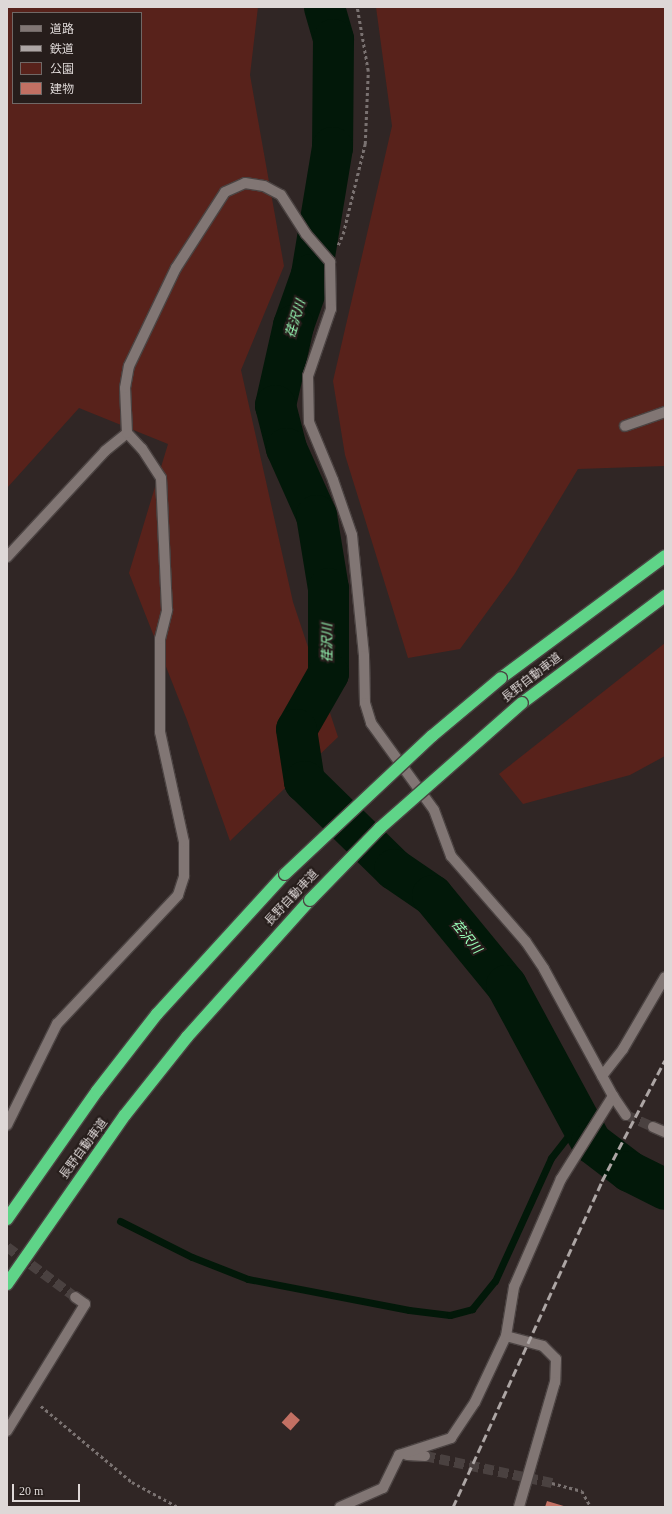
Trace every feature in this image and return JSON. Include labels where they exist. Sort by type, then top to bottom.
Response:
[{"type":"highway","name":"長野自動車道","points":[[7,1219],[97,1091],[157,1014],[285,874],[408,757],[501,678],[665,556]]},
{"type":"highway","name":"長野自動車道","points":[[7,1284],[130,1109],[198,1025],[310,900],[380,828],[522,703],[665,596]]},
{"type":"street","points":[[7,1125],[57,1024],[178,895],[184,876],[184,842],[160,732],[160,639],[167,610],[162,478],[142,449],[127,433],[125,388],[129,366],[176,268],[225,192],[245,183],[264,186],[281,195],[306,234],[328,259],[331,309],[308,376],[309,422],[333,480],[352,535],[364,656],[365,703],[371,722],[434,810],[452,856],[526,942],[544,969],[613,1096],[626,1115]]},
{"type":"street","points":[[625,426],[665,412]]},
{"type":"street","points":[[7,557],[106,451],[127,433]]},
{"type":"street","points":[[602,1076],[624,1049],[665,977]]},
{"type":"street","points":[[340,1507],[383,1488],[398,1455],[451,1438],[475,1402],[506,1336],[514,1287],[561,1179],[607,1109],[613,1096]]},
{"type":"street","points":[[653,1127],[665,1132]]},
{"type":"street","points":[[7,1431],[85,1304],[75,1297]]},
{"type":"street","points":[[506,1336],[543,1346],[556,1359],[555,1382],[519,1507]]},
{"type":"street","points":[[398,1455],[425,1456]]},
{"type":"path","points":[[328,259],[343,234],[365,144],[368,71],[357,7]]},
{"type":"path","points":[[28,1396],[86,1441],[132,1482],[178,1507]]},
{"type":"path","points":[[552,1483],[582,1491],[591,1507]]},
{"type":"green space","points":[[7,7],[258,7],[250,75],[284,266],[241,370],[293,602],[338,737],[230,841],[187,720],[129,573],[168,444],[79,408],[7,488]]},
{"type":"green space","points":[[376,7],[665,7],[665,466],[578,469],[514,575],[460,649],[408,658],[345,455],[333,381],[392,126]]},
{"type":"green space","points":[[665,643],[665,756],[630,775],[523,804],[499,774]]},
{"type":"building","points":[[291,1412],[300,1420],[291,1430],[282,1422]]},
{"type":"building","points":[[547,1501],[567,1507],[545,1507]]},
{"type":"waterway","name":"荏沢川","points":[[324,7],[333,39],[332,147],[311,274],[293,325],[275,405],[286,448],[316,515],[328,588],[328,673],[296,729],[304,781],[394,869],[432,895],[506,985],[591,1142],[629,1171],[665,1189]]},
{"type":"waterway","points":[[120,1221],[192,1257],[248,1279],[409,1310],[450,1315],[472,1309],[495,1281],[551,1158],[571,1132],[581,1125]]},
{"type":"tunnel","points":[[626,1115],[653,1127]]},
{"type":"tunnel","points":[[7,1247],[75,1297]]},
{"type":"tunnel","points":[[425,1456],[552,1483]]},
{"type":"railway","points":[[453,1507],[602,1181],[665,1060]]}]
